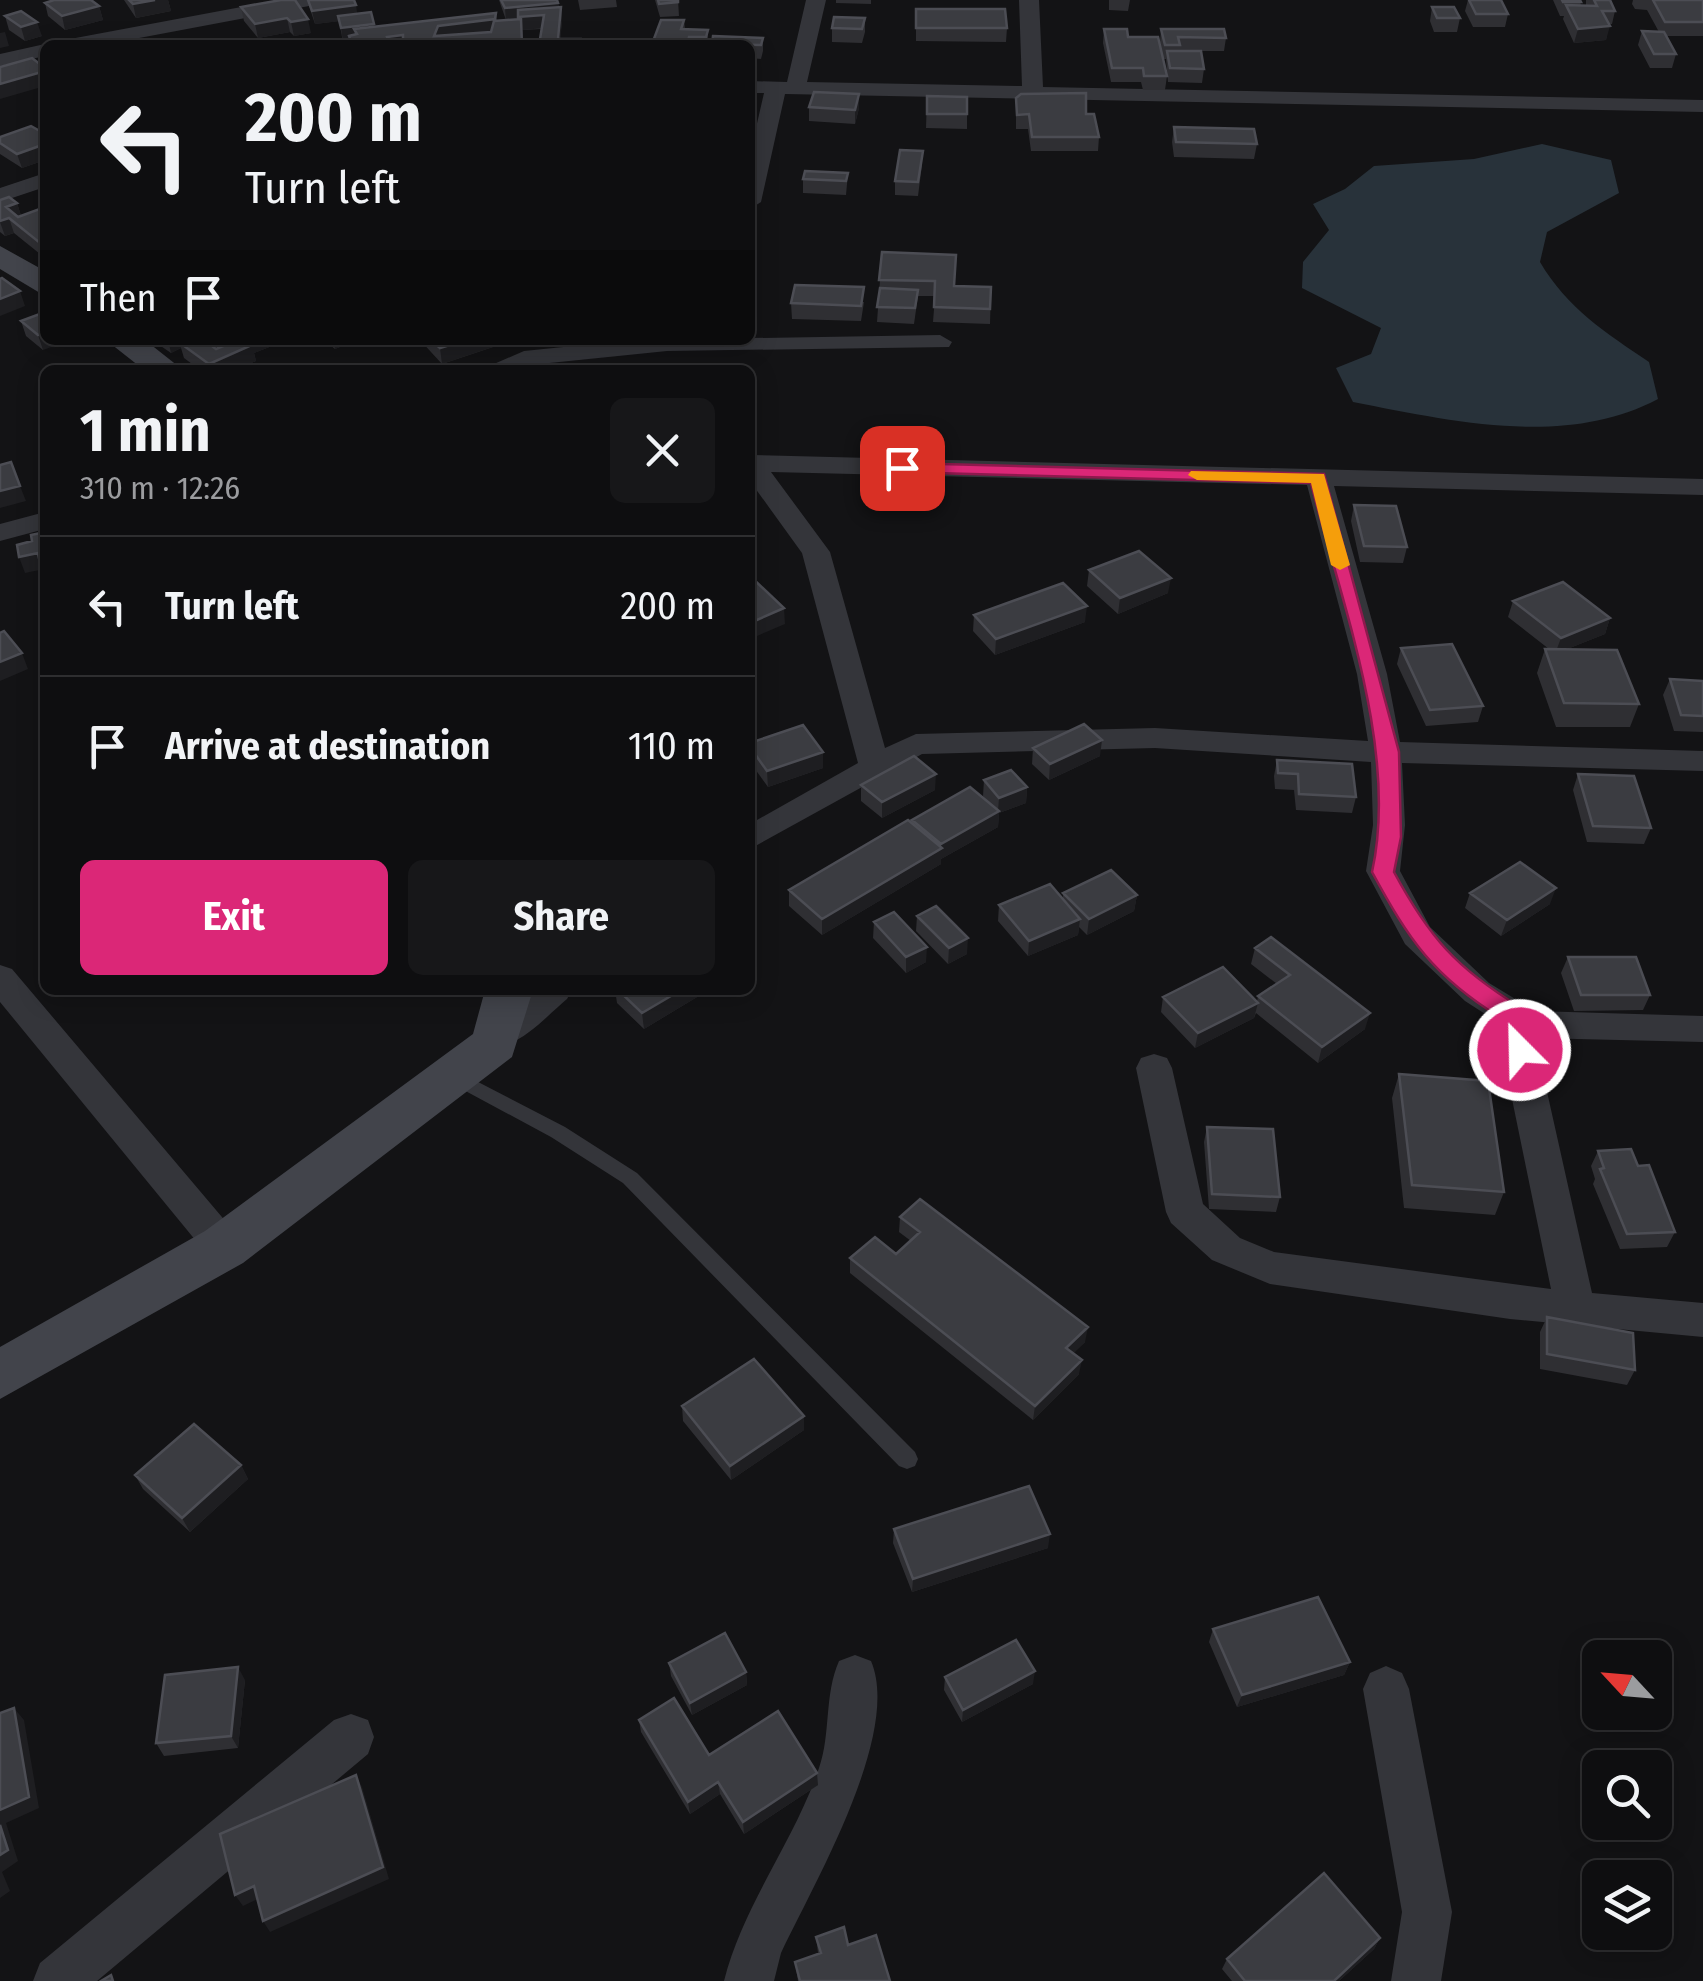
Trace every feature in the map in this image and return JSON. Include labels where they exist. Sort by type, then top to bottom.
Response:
[{"type":"street","points":[[97,40],[309,0]]},
{"type":"street","points":[[755,186],[816,0]]},
{"type":"street","points":[[1029,0],[1033,95]]},
{"type":"street","points":[[0,60],[40,51]]},
{"type":"street","points":[[755,87],[1703,106]]},
{"type":"street","points":[[0,195],[40,182]]},
{"type":"street","points":[[0,255],[40,283]]},
{"type":"street","points":[[755,342],[940,342]]},
{"type":"street","points":[[130,345],[159,365]]},
{"type":"street","points":[[506,365],[524,358],[682,345]]},
{"type":"street","points":[[755,464],[1703,487]]},
{"type":"street","points":[[755,471],[816,552],[875,767]]},
{"type":"street","points":[[1318,478],[1389,752],[1390,837],[1383,872],[1417,935],[1477,992],[1529,1024],[1703,1029]]},
{"type":"street","points":[[0,533],[40,521]]},
{"type":"street","points":[[755,835],[916,744],[1156,738],[1389,752],[1703,761]]},
{"type":"street","points":[[0,978],[224,1246]]},
{"type":"street","points":[[0,1375],[224,1246],[495,1044],[503,1012],[544,995]]},
{"type":"street","points":[[1512,1014],[1575,1308]]},
{"type":"street","points":[[1154,1068],[1185,1212],[1226,1249],[1270,1268],[1575,1308],[1703,1320]]},
{"type":"street","points":[[749,1981],[756,1949],[843,1770],[855,1677]]},
{"type":"street","points":[[1386,1689],[1427,1912],[1416,1981]]},
{"type":"street","points":[[58,1981],[351,1737]]},
{"type":"lane","points":[[452,1076],[558,1132],[630,1178],[908,1460]]},
{"type":"shaded area","points":[[1542,144],[1611,160],[1619,193],[1547,232],[1540,262],[1575,306],[1649,362],[1658,399],[1623,414],[1547,426],[1468,422],[1353,402],[1336,368],[1371,354],[1381,328],[1302,288],[1303,262],[1329,230],[1313,204],[1345,189],[1374,166],[1474,159]]},
{"type":"building","points":[[91,0],[99,6],[62,16],[45,3]]},
{"type":"building","points":[[295,0],[308,19],[255,24],[241,7]]},
{"type":"building","points":[[308,0],[354,0],[356,5],[312,11]]},
{"type":"building","points":[[501,0],[557,0],[558,3],[505,8]]},
{"type":"building","points":[[1469,0],[1501,0],[1508,14],[1476,14]]},
{"type":"building","points":[[1594,0],[1610,0],[1615,11],[1602,11],[1610,26],[1578,29],[1566,5],[1597,6]]},
{"type":"building","points":[[1653,0],[1703,0],[1703,22],[1665,22]]},
{"type":"building","points":[[561,7],[558,39],[580,39],[540,40],[544,15],[518,17],[518,10]]},
{"type":"building","points":[[1432,7],[1454,7],[1460,18],[1437,18]]},
{"type":"building","points":[[916,9],[1005,9],[1007,28],[916,28]]},
{"type":"building","points":[[21,11],[37,22],[21,27],[5,16]]},
{"type":"building","points":[[371,12],[374,24],[341,28],[338,16]]},
{"type":"building","points":[[496,13],[495,19],[438,26],[434,36],[491,32],[494,21],[521,19],[522,40],[403,40],[403,35],[387,37],[388,40],[350,40],[349,36],[357,34],[354,29]]},
{"type":"building","points":[[834,17],[865,18],[862,29],[832,28]]},
{"type":"building","points":[[661,20],[684,20],[681,29],[708,30],[706,37],[654,40]]},
{"type":"building","points":[[1104,29],[1127,29],[1128,37],[1158,37],[1167,76],[1144,76],[1143,68],[1112,68]]},
{"type":"building","points":[[1161,29],[1224,29],[1226,38],[1178,37],[1180,45],[1165,45]]},
{"type":"building","points":[[1642,31],[1664,32],[1676,54],[1654,54]]},
{"type":"building","points":[[713,36],[763,38],[761,45],[755,45],[755,40],[712,40]]},
{"type":"building","points":[[1167,51],[1201,51],[1204,69],[1170,68]]},
{"type":"building","points":[[32,58],[40,64],[40,72],[0,84],[0,67]]},
{"type":"building","points":[[814,92],[859,94],[855,110],[809,107]]},
{"type":"building","points":[[1086,93],[1086,114],[1094,114],[1099,137],[1032,137],[1029,114],[1017,115],[1016,98],[1021,94]]},
{"type":"building","points":[[927,96],[967,97],[967,114],[927,114]]},
{"type":"building","points":[[31,126],[40,131],[40,146],[17,154],[0,143],[0,137]]},
{"type":"building","points":[[1174,127],[1254,129],[1257,144],[1176,142]]},
{"type":"building","points":[[900,150],[923,151],[918,182],[895,181]]},
{"type":"building","points":[[805,171],[848,173],[846,181],[803,179]]},
{"type":"building","points":[[9,197],[17,203],[6,207],[18,217],[40,209],[40,243],[9,218],[0,221],[0,200]]},
{"type":"building","points":[[882,252],[956,255],[954,286],[991,287],[990,309],[934,307],[935,281],[879,280]]},
{"type":"building","points":[[2,278],[20,291],[0,299]]},
{"type":"building","points":[[795,285],[864,287],[861,306],[791,303]]},
{"type":"building","points":[[880,288],[918,290],[915,308],[877,307]]},
{"type":"building","points":[[40,314],[40,334],[38,335],[21,321]]},
{"type":"building","points":[[183,345],[211,345],[216,349],[252,345],[209,364]]},
{"type":"building","points":[[11,462],[20,486],[0,491],[0,465]]},
{"type":"building","points":[[1354,505],[1396,506],[1407,547],[1364,546]]},
{"type":"building","points":[[40,533],[40,563],[38,553],[19,557],[17,545],[32,541],[31,535]]},
{"type":"building","points":[[1139,551],[1171,578],[1120,598],[1089,570]]},
{"type":"building","points":[[755,581],[784,608],[755,621]]},
{"type":"building","points":[[1563,582],[1610,618],[1561,638],[1513,601]]},
{"type":"building","points":[[1063,583],[1087,606],[996,639],[974,615]]},
{"type":"building","points":[[4,631],[22,653],[0,662],[0,633]]},
{"type":"building","points":[[1452,644],[1483,706],[1430,710],[1401,648]]},
{"type":"building","points":[[1545,649],[1617,650],[1639,704],[1564,703]]},
{"type":"building","points":[[1670,679],[1703,681],[1703,716],[1681,715]]},
{"type":"building","points":[[1084,724],[1102,740],[1050,764],[1033,748]]},
{"type":"building","points":[[803,725],[823,752],[767,771],[755,754],[755,741]]},
{"type":"building","points":[[914,756],[936,774],[882,802],[861,785]]},
{"type":"building","points":[[1277,760],[1352,764],[1356,797],[1299,794],[1298,774],[1278,773]]},
{"type":"building","points":[[1011,770],[1027,787],[999,798],[984,780]]},
{"type":"building","points":[[1578,774],[1634,776],[1651,828],[1593,826]]},
{"type":"building","points":[[970,787],[999,811],[941,844],[912,820]]},
{"type":"building","points":[[908,820],[942,848],[822,919],[789,890]]},
{"type":"building","points":[[1520,862],[1556,888],[1507,920],[1470,893]]},
{"type":"building","points":[[1111,870],[1137,895],[1089,919],[1063,893]]},
{"type":"building","points":[[1050,884],[1080,919],[1029,941],[999,905]]},
{"type":"building","points":[[936,906],[968,938],[949,948],[917,916]]},
{"type":"building","points":[[894,912],[927,947],[906,957],[874,922]]},
{"type":"building","points":[[1271,937],[1370,1013],[1322,1047],[1258,996],[1290,975],[1255,948]]},
{"type":"building","points":[[1568,957],[1636,957],[1650,995],[1581,995]]},
{"type":"building","points":[[1223,967],[1258,1003],[1198,1033],[1163,997]]},
{"type":"building","points":[[623,995],[673,995],[642,1013]]},
{"type":"building","points":[[1399,1074],[1488,1081],[1504,1192],[1412,1185]]},
{"type":"building","points":[[1207,1127],[1273,1129],[1280,1197],[1212,1194]]},
{"type":"building","points":[[1631,1149],[1638,1166],[1649,1165],[1675,1232],[1627,1234],[1600,1169],[1604,1168],[1598,1151]]},
{"type":"building","points":[[920,1199],[1088,1327],[1066,1348],[1082,1360],[1035,1406],[850,1258],[875,1237],[896,1254],[920,1232],[900,1217]]},
{"type":"building","points":[[1547,1317],[1633,1333],[1635,1370],[1547,1354]]},
{"type":"building","points":[[754,1359],[804,1416],[730,1466],[682,1406]]},
{"type":"building","points":[[194,1424],[241,1465],[182,1518],[135,1475]]},
{"type":"building","points":[[1029,1486],[1050,1534],[913,1579],[894,1529]]},
{"type":"building","points":[[1318,1597],[1350,1662],[1242,1695],[1213,1629]]},
{"type":"building","points":[[725,1633],[746,1672],[690,1703],[669,1663]]},
{"type":"building","points":[[1016,1640],[1035,1671],[963,1710],[945,1677]]},
{"type":"building","points":[[238,1667],[231,1736],[156,1743],[165,1675]]},
{"type":"building","points":[[674,1698],[709,1755],[778,1711],[817,1773],[743,1822],[718,1782],[688,1802],[639,1720]]},
{"type":"building","points":[[14,1708],[29,1797],[0,1810],[0,1713]]},
{"type":"building","points":[[356,1775],[383,1867],[263,1921],[254,1886],[235,1895],[220,1834]]},
{"type":"building","points":[[0,1825],[8,1850],[0,1855]]},
{"type":"building","points":[[1324,1873],[1380,1938],[1334,1981],[1245,1981],[1227,1959]]},
{"type":"building","points":[[844,1927],[848,1945],[876,1935],[890,1981],[800,1981],[795,1962],[821,1953],[816,1937]]},
{"type":"slow traffic","points":[[1197,475],[1318,478],[1340,565]]},
{"type":"route","points":[[902,468],[1318,478],[1389,752],[1390,837],[1383,872],[1417,935],[1477,992],[1512,1014],[1520,1050]]}]
